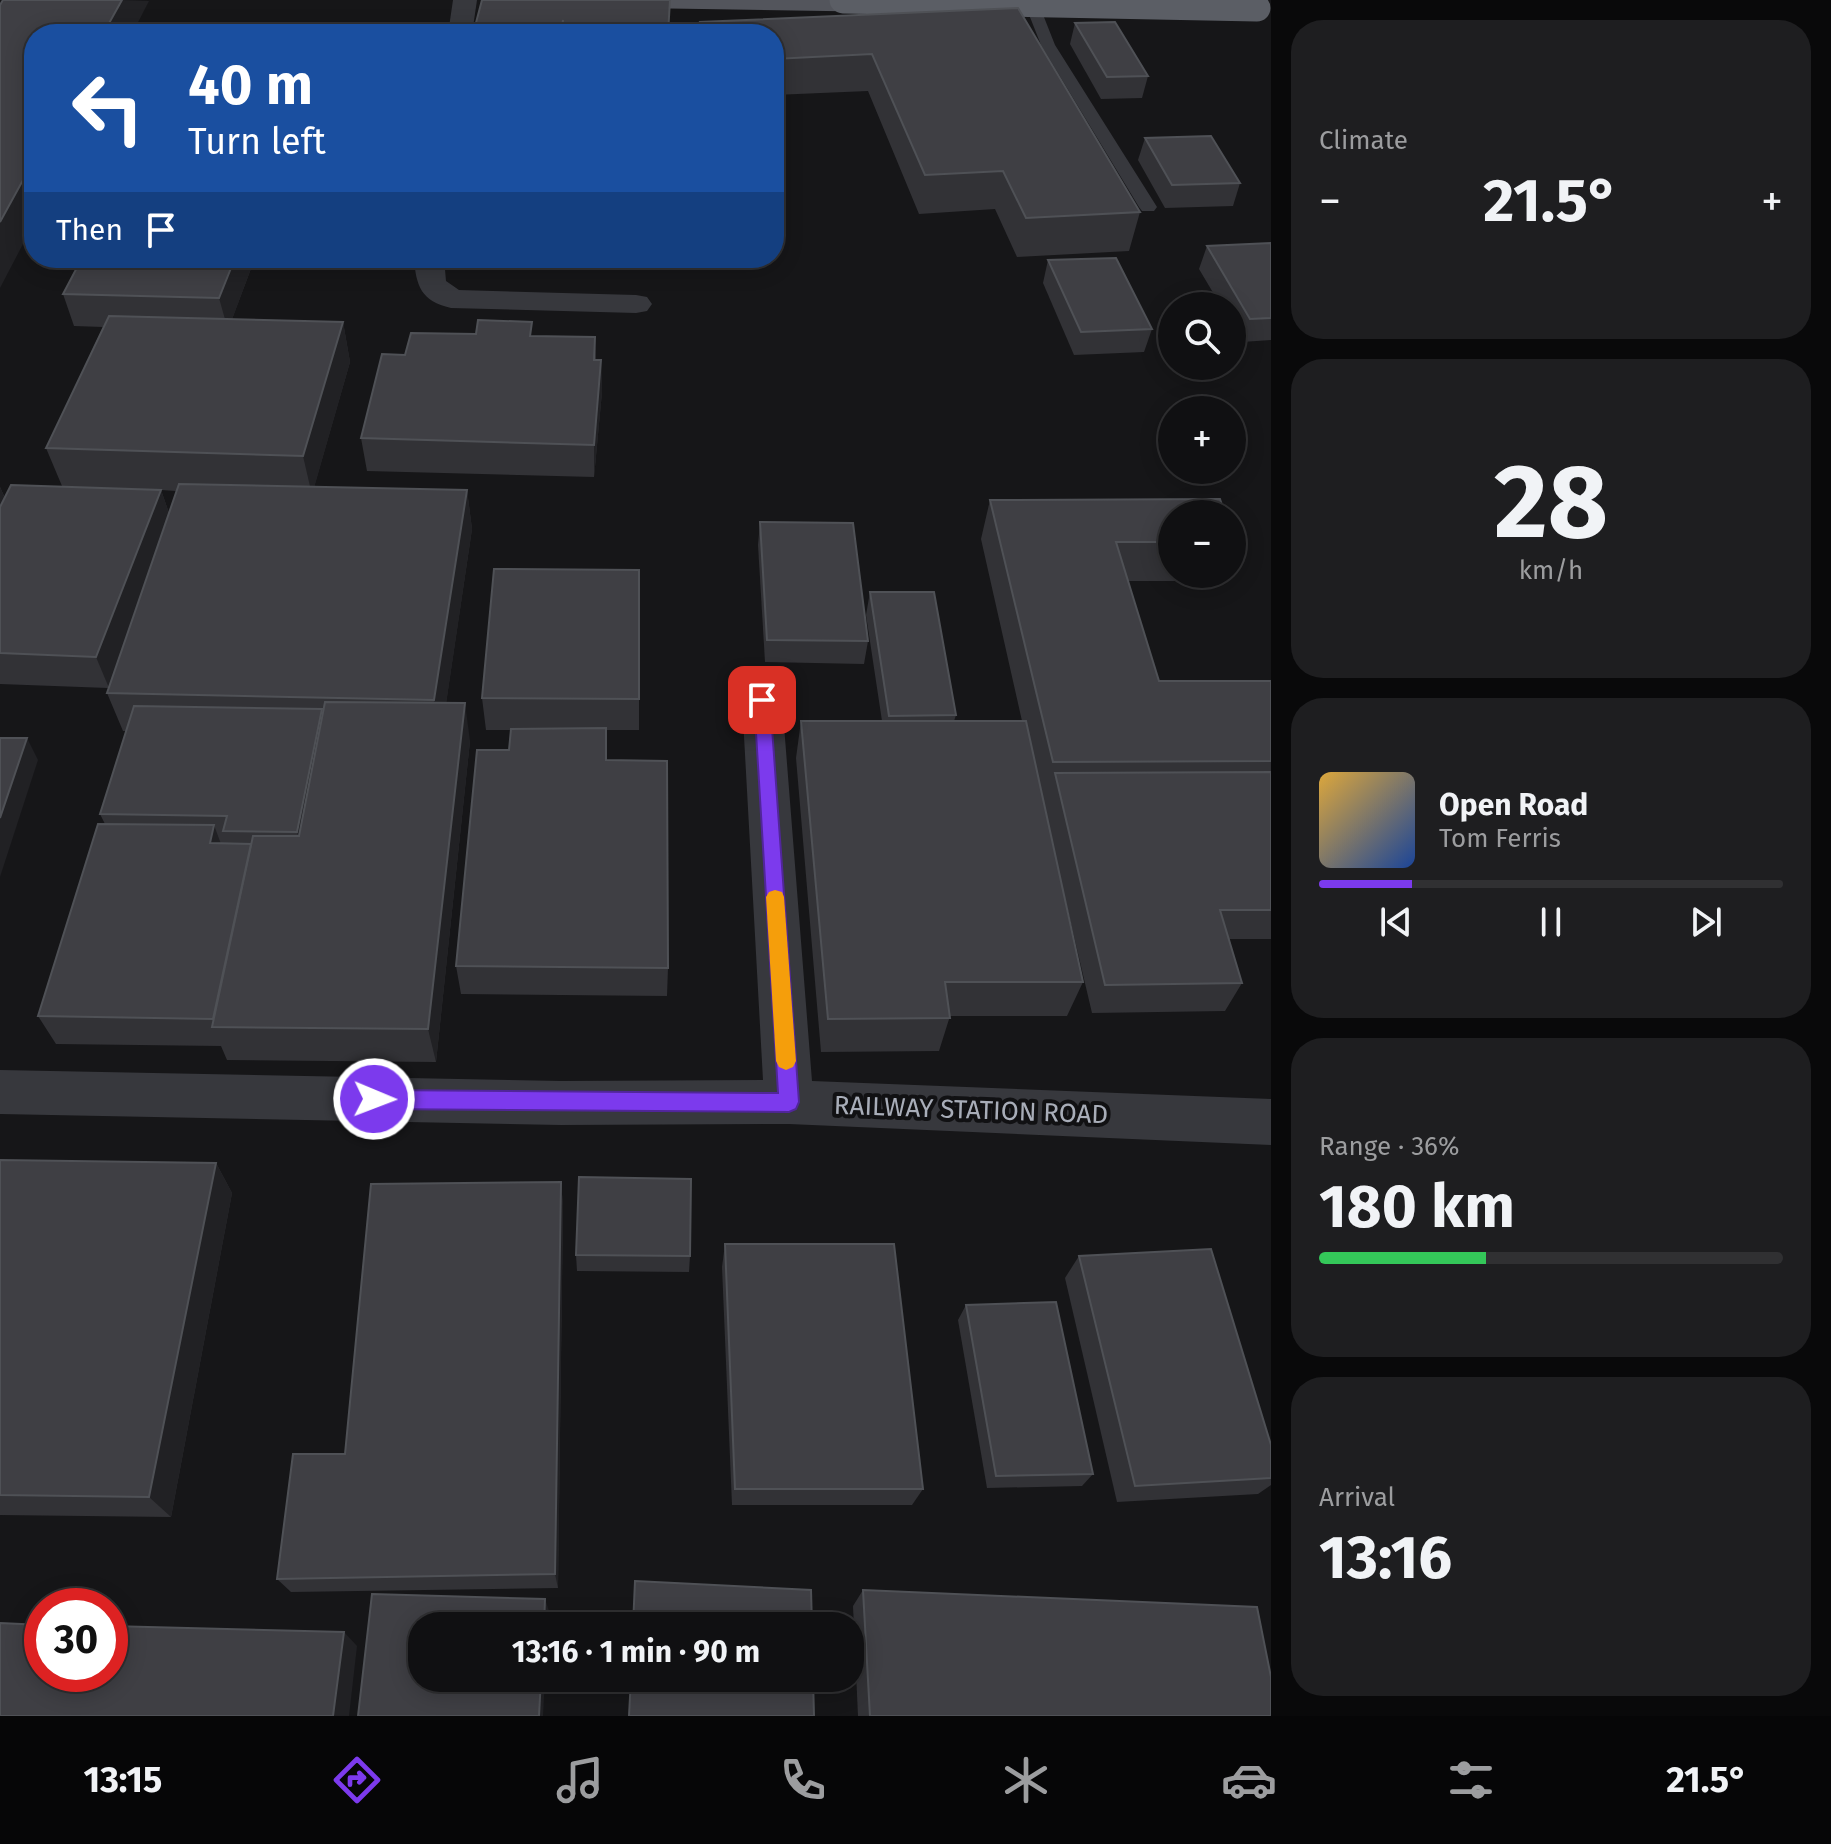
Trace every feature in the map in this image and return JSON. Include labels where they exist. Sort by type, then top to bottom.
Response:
[{"type":"highway","points":[[843,0],[1246,4]]},
{"type":"main road","points":[[576,0],[1241,12],[1246,4]]},
{"type":"street","points":[[461,24],[465,0]]},
{"type":"street","points":[[430,268],[431,284],[451,299],[636,304]]},
{"type":"street","points":[[762,700],[789,1102]]},
{"type":"street","name":"RAILWAY STATION ROAD","points":[[0,1092],[561,1103],[789,1102],[1271,1122]]},
{"type":"lane","points":[[1033,7],[1048,45],[1148,207]]},
{"type":"building","points":[[3,0],[122,0],[109,24],[24,24],[24,178],[0,222],[0,5]]},
{"type":"building","points":[[482,0],[670,0],[669,24],[563,24],[563,20],[562,24],[476,24]]},
{"type":"building","points":[[1018,8],[1140,212],[1026,218],[1003,171],[925,175],[872,54],[784,58],[784,24],[700,22]]},
{"type":"building","points":[[1115,22],[1148,76],[1107,77],[1075,23]]},
{"type":"building","points":[[1211,136],[1240,183],[1172,185],[1145,138]]},
{"type":"building","points":[[1271,243],[1271,318],[1250,319],[1246,312],[1246,292],[1234,292],[1207,246]]},
{"type":"building","points":[[1116,258],[1152,329],[1081,332],[1048,260]]},
{"type":"building","points":[[77,268],[231,268],[219,298],[63,294]]},
{"type":"building","points":[[109,316],[343,322],[303,456],[46,448]]},
{"type":"building","points":[[478,320],[532,322],[530,336],[595,337],[594,360],[601,360],[594,445],[361,438],[382,354],[405,355],[411,333],[476,334]]},
{"type":"building","points":[[179,484],[467,490],[434,700],[107,693]]},
{"type":"building","points":[[11,485],[161,490],[96,657],[0,653],[0,507]]},
{"type":"building","points":[[1220,499],[1158,500],[1158,542],[1116,542],[1159,681],[1271,681],[1271,761],[1053,762],[990,500]]},
{"type":"building","points":[[760,522],[853,523],[868,641],[767,640]]},
{"type":"building","points":[[494,569],[639,570],[639,699],[482,698]]},
{"type":"building","points":[[870,592],[934,592],[956,715],[889,716]]},
{"type":"building","points":[[325,702],[465,703],[428,1029],[212,1027],[253,836],[299,836]]},
{"type":"building","points":[[134,706],[322,709],[297,832],[223,831],[227,816],[100,814]]},
{"type":"building","points":[[801,721],[1026,721],[1083,982],[945,982],[950,1018],[828,1019]]},
{"type":"building","points":[[606,728],[606,760],[667,761],[668,968],[456,966],[477,750],[509,750],[511,729]]},
{"type":"building","points":[[0,738],[27,738],[0,818]]},
{"type":"building","points":[[1271,772],[1271,910],[1220,910],[1242,983],[1105,985],[1055,773]]},
{"type":"building","points":[[98,824],[214,825],[210,843],[251,844],[213,1019],[38,1016]]},
{"type":"building","points":[[0,1160],[216,1163],[149,1497],[0,1495]]},
{"type":"building","points":[[579,1177],[691,1179],[690,1256],[576,1255]]},
{"type":"building","points":[[561,1182],[555,1574],[277,1579],[293,1454],[345,1454],[371,1184]]},
{"type":"building","points":[[725,1244],[894,1244],[923,1489],[735,1489]]},
{"type":"building","points":[[1211,1249],[1271,1445],[1271,1478],[1135,1486],[1079,1256]]},
{"type":"building","points":[[1056,1302],[1093,1474],[996,1476],[966,1305]]},
{"type":"building","points":[[635,1581],[811,1590],[812,1612],[634,1612]]},
{"type":"building","points":[[863,1590],[1257,1607],[1271,1677],[1271,1716],[870,1716]]},
{"type":"building","points":[[372,1594],[545,1599],[545,1612],[408,1612],[408,1692],[540,1692],[539,1716],[358,1716]]},
{"type":"building","points":[[0,1623],[24,1624],[24,1692],[128,1692],[128,1626],[344,1632],[333,1716],[0,1716]]},
{"type":"building","points":[[630,1692],[813,1692],[814,1716],[629,1716]]},
{"type":"slow traffic","points":[[775,897],[786,1061]]},
{"type":"route","points":[[374,1099],[561,1103],[789,1102],[762,700]]}]
